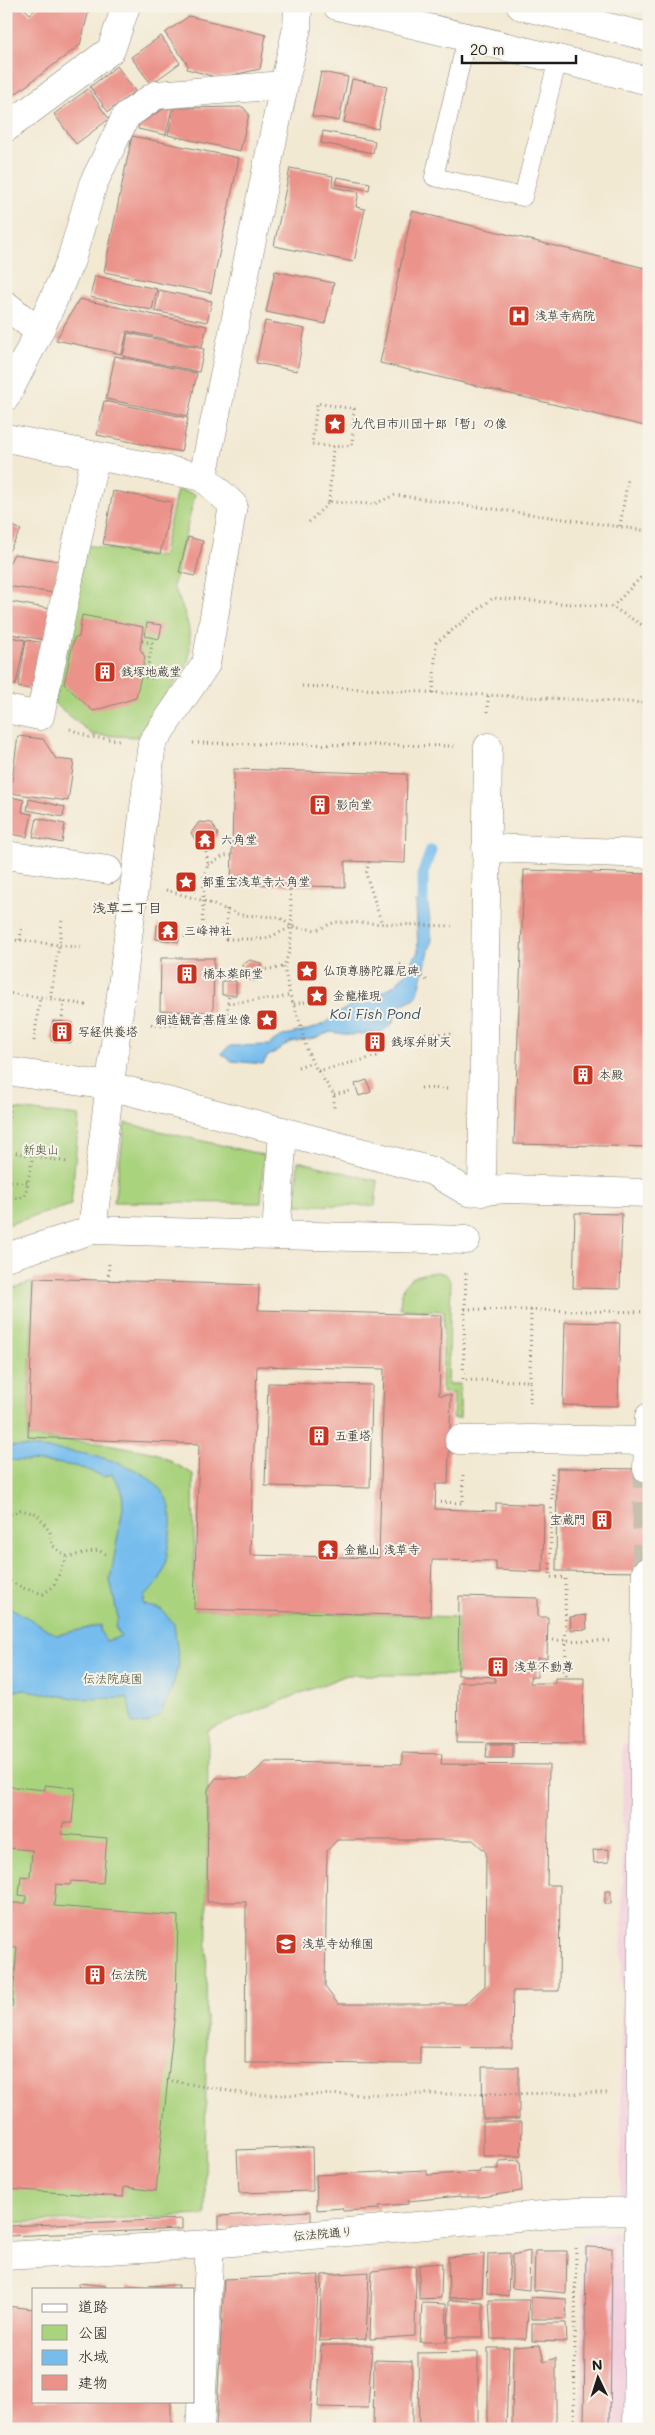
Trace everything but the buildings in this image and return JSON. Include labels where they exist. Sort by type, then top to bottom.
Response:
[{"type":"street","points":[[6,128],[111,50],[126,6]]},
{"type":"street","points":[[203,478],[297,28],[298,6]]},
{"type":"street","points":[[337,6],[649,81]]},
{"type":"street","points":[[520,6],[557,11],[649,37]]},
{"type":"street","points":[[6,397],[39,332],[71,260],[93,184],[126,116],[156,96],[284,85]]},
{"type":"street","points":[[6,305],[39,332]]},
{"type":"street","points":[[6,438],[203,478],[233,505],[206,664],[152,742],[92,1230]]},
{"type":"street","points":[[6,709],[40,716],[95,456]]},
{"type":"street","points":[[482,1192],[488,747]]},
{"type":"street","points":[[486,848],[649,854]]},
{"type":"street","points":[[6,855],[108,870]]},
{"type":"street","points":[[18,1073],[110,1086],[432,1170],[468,1192],[507,1189],[649,1193]]},
{"type":"street","points":[[276,1235],[283,1131]]},
{"type":"street","points":[[6,1257],[92,1230],[466,1240]]},
{"type":"street","points":[[461,1440],[541,1439],[649,1433],[647,1469]]},
{"type":"street","points":[[636,2429],[644,2211],[644,1642],[646,1572]]},
{"type":"street","name":"伝法院通り","points":[[6,2256],[210,2244],[576,2212],[644,2211]]},
{"type":"street","points":[[200,2429],[210,2244]]},
{"type":"lane","points":[[466,37],[434,177],[523,197],[558,59]]},
{"type":"path","points":[[317,404],[354,408],[352,445],[333,447],[312,444],[317,404]]},
{"type":"path","points":[[309,522],[329,502],[333,447]]},
{"type":"path","points":[[620,526],[628,478]]},
{"type":"path","points":[[329,502],[374,504],[394,495],[649,531]]},
{"type":"path","points":[[612,607],[649,569]]},
{"type":"path","points":[[433,693],[436,643],[493,598],[612,607],[649,629]]},
{"type":"path","points":[[142,641],[152,643],[146,677]]},
{"type":"path","points":[[302,686],[649,703]]},
{"type":"path","points":[[40,716],[89,738],[152,742],[488,747]]},
{"type":"path","points":[[179,936],[194,937],[202,933],[204,874],[208,865],[205,846]]},
{"type":"path","points":[[208,865],[224,856],[232,855]]},
{"type":"path","points":[[369,862],[366,874],[382,924]]},
{"type":"path","points":[[135,874],[154,886],[204,901],[240,915],[278,917],[292,927],[317,930],[335,922],[436,925]]},
{"type":"path","points":[[290,885],[292,927],[290,949],[284,967],[290,995],[299,1019],[306,1047],[312,1062],[334,1095],[329,1143]]},
{"type":"path","points":[[227,909],[226,939],[264,939],[292,927]]},
{"type":"path","points":[[50,999],[62,921]]},
{"type":"path","points":[[20,940],[22,925]]},
{"type":"path","points":[[6,941],[20,940],[83,948]]},
{"type":"path","points":[[400,964],[430,982]]},
{"type":"path","points":[[261,970],[284,967]]},
{"type":"path","points":[[6,993],[64,1001],[157,1026],[227,1022],[229,995]]},
{"type":"path","points":[[228,1003],[280,998],[290,995]]},
{"type":"path","points":[[18,1073],[40,997]]},
{"type":"path","points":[[62,1022],[64,1001]]},
{"type":"path","points":[[294,1004],[310,1001]]},
{"type":"path","points":[[186,1011],[187,1025]]},
{"type":"path","points":[[318,1071],[378,1056],[376,1047]]},
{"type":"path","points":[[298,1067],[312,1062]]},
{"type":"path","points":[[334,1095],[350,1091]]},
{"type":"path","points":[[6,1131],[10,1102]]},
{"type":"path","points":[[6,1151],[75,1164]]},
{"type":"path","points":[[6,1200],[25,1196],[33,1156]]},
{"type":"path","points":[[6,1181],[28,1182]]},
{"type":"path","points":[[466,1240],[463,1380],[530,1381]]},
{"type":"path","points":[[465,1309],[649,1312]]},
{"type":"path","points":[[531,1310],[530,1381],[541,1439],[550,1577],[566,1578],[566,1678]]},
{"type":"path","points":[[435,1502],[463,1503],[461,1440]]},
{"type":"path","points":[[6,1516],[20,1510],[37,1514],[50,1532],[52,1545],[66,1557]]},
{"type":"path","points":[[66,1557],[98,1550],[106,1554]]},
{"type":"path","points":[[6,1579],[23,1588],[43,1594],[52,1587],[66,1557]]},
{"type":"path","points":[[548,1640],[644,1642]]},
{"type":"path","points":[[553,1670],[566,1670]]},
{"type":"path","points":[[167,2080],[252,2095],[612,2094]]},
{"type":"path","points":[[574,2429],[576,2212]]},
{"type":"shaded area","points":[[623,1744],[649,1744],[649,2429],[581,2429],[583,2234],[620,2233]]},
{"type":"green space","points":[[177,490],[195,494],[173,587],[182,606],[190,635],[187,665],[137,737],[93,735],[54,703],[86,545],[162,557]]},
{"type":"green space","name":"新奥山","points":[[6,1108],[79,1116],[71,1205],[6,1225]]},
{"type":"green space","points":[[125,1123],[264,1155],[261,1203],[114,1202]]},
{"type":"green space","points":[[298,1161],[378,1181],[375,1206],[296,1205]]},
{"type":"green space","points":[[438,1272],[446,1274],[451,1282],[448,1384],[460,1384],[460,1418],[453,1418],[454,1393],[442,1393],[444,1311],[400,1309],[402,1291],[409,1280],[420,1275]]},
{"type":"green space","name":"伝法院庭園","points":[[33,1282],[28,1437],[108,1444],[156,1453],[193,1474],[195,1609],[458,1617],[458,1675],[347,1675],[208,1730],[205,2215],[6,2223],[6,1290]]},
{"type":"water","name":"Koi Fish Pond","points":[[416,902],[428,904],[432,939],[418,994],[415,998],[401,1005],[392,1024],[382,1032],[350,1035],[331,1032],[315,1038],[291,1042],[267,1057],[263,1064],[232,1061],[221,1053],[230,1046],[269,1045],[280,1037],[313,1029],[324,1024],[350,1005],[392,986],[406,973],[418,952]]},
{"type":"water","points":[[6,1446],[72,1452],[120,1463],[140,1473],[157,1486],[168,1502],[171,1511],[171,1521],[165,1565],[157,1584],[144,1596],[144,1605],[161,1609],[174,1624],[179,1664],[170,1694],[160,1715],[149,1723],[132,1724],[128,1698],[80,1699],[26,1690],[6,1691],[6,1605],[57,1635],[101,1625],[100,1631],[106,1641],[121,1636],[115,1627],[118,1618],[110,1580],[123,1508],[122,1490],[112,1474],[104,1477],[69,1465],[6,1460]]},
{"type":"waterway","points":[[423,917],[423,873],[431,850]]},
{"type":"tunnel","points":[[646,1572],[647,1469]]},
{"type":"place","name":"浅草寺病院","points":[[519,316]]},
{"type":"place","name":"九代目市川団十郎「暫」の像","points":[[335,424]]},
{"type":"place","name":"銭塚地蔵堂","points":[[105,672]]},
{"type":"place","name":"影向堂","points":[[320,805]]},
{"type":"place","name":"六角堂","points":[[205,840]]},
{"type":"place","name":"都重宝浅草寺六角堂","points":[[186,882]]},
{"type":"place","name":"三峰神社","points":[[168,931]]},
{"type":"place","name":"仏頂尊勝陀羅尼碑","points":[[307,971]]},
{"type":"place","name":"橋本薬師堂","points":[[187,974]]},
{"type":"place","name":"金龍権現","points":[[317,996]]},
{"type":"place","name":"銅造観音菩薩坐像","points":[[267,1020]]},
{"type":"place","name":"写経供養塔","points":[[62,1032]]},
{"type":"place","name":"銭塚弁財天","points":[[375,1042]]},
{"type":"place","name":"本殿","points":[[583,1075]]},
{"type":"place","name":"五重塔","points":[[319,1436]]},
{"type":"place","name":"宝蔵門","points":[[602,1520]]},
{"type":"place","name":"金龍山 浅草寺","points":[[328,1550]]},
{"type":"place","name":"浅草不動尊","points":[[498,1667]]},
{"type":"place","name":"浅草寺幼稚園","points":[[286,1944]]},
{"type":"place","name":"伝法院","points":[[95,1975]]},
{"type":"district","name":"浅草二丁目","points":[[127,908]]}]
